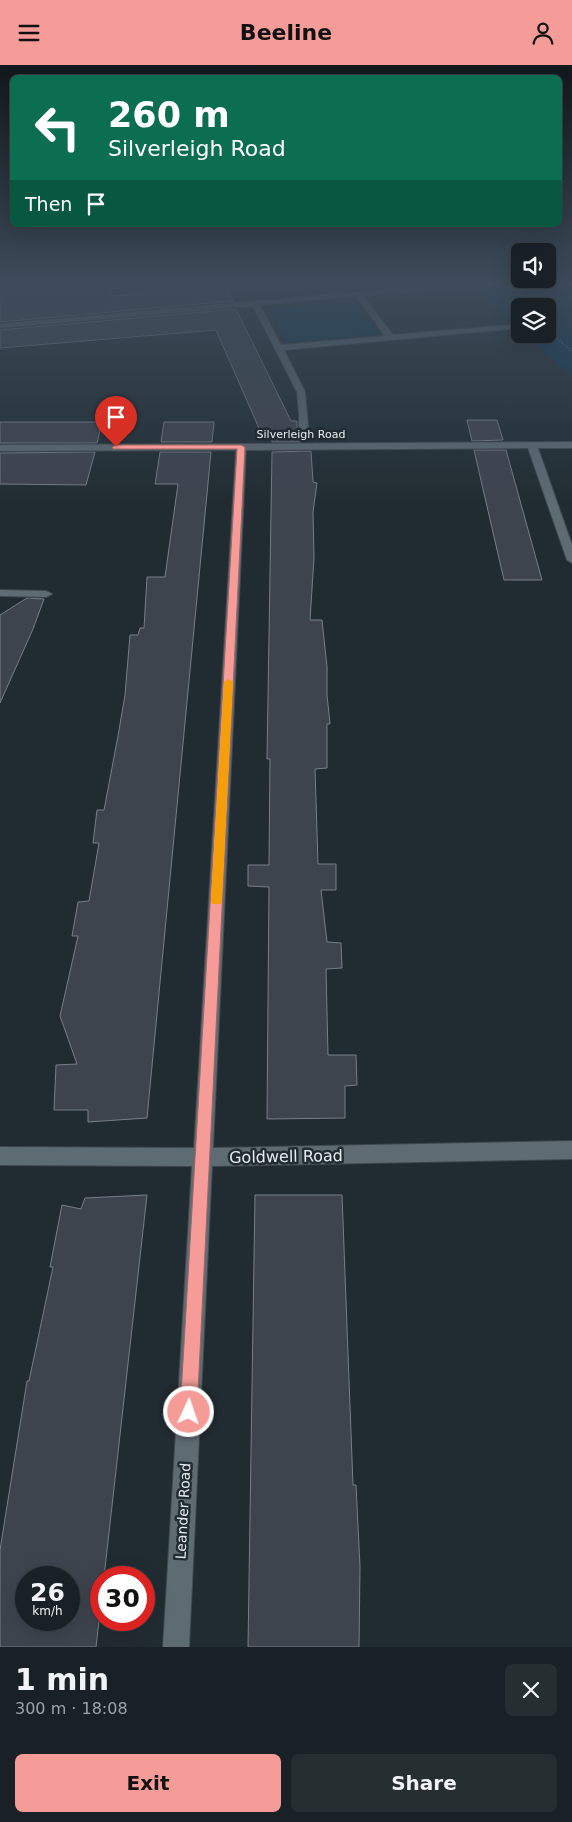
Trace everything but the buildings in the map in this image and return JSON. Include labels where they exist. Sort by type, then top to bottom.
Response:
[{"type":"street","points":[[282,356],[301,392],[305,441]]},
{"type":"street","name":"Silverleigh Road","points":[[0,448],[241,447],[305,441],[572,445]]},
{"type":"street","points":[[532,445],[572,560]]},
{"type":"street","name":"Leander Road","points":[[176,1647],[241,447]]},
{"type":"street","points":[[0,593],[46,594]]},
{"type":"street","name":"Goldwell Road","points":[[0,1156],[203,1157],[572,1150]]},
{"type":"shaded area","points":[[549,356],[572,356],[572,376]]},
{"type":"slow traffic","points":[[217,900],[228,682]]},
{"type":"route","points":[[116,447],[241,447],[189,1412]]}]
